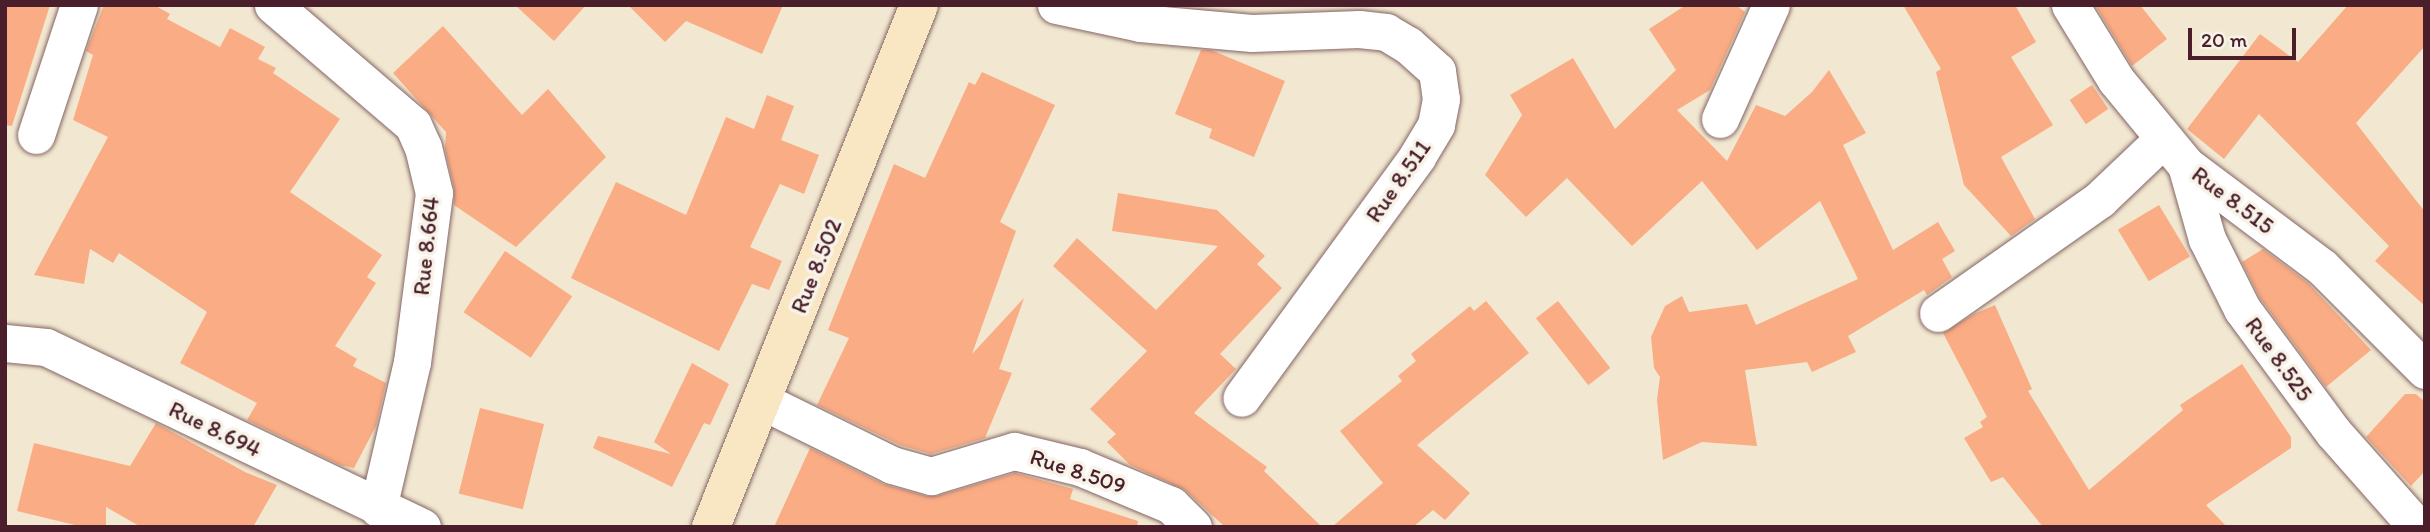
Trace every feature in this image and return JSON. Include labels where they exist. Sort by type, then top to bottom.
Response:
[{"type":"main road","name":"Rue 8.502","points":[[711,527],[919,5]]},
{"type":"street","points":[[36,135],[79,5]]},
{"type":"street","name":"Rue 8.664","points":[[273,5],[412,125],[423,147],[433,193],[412,362],[378,508]]},
{"type":"street","name":"Rue 8.511","points":[[1056,5],[1140,23],[1252,33],[1359,29],[1386,32],[1408,45],[1437,71],[1441,99],[1436,125],[1418,158],[1241,398]]},
{"type":"street","points":[[1720,119],[1771,5]]},
{"type":"street","name":"Rue 8.515","points":[[2070,5],[2116,80],[2175,152],[2322,267],[2425,370]]},
{"type":"street","points":[[1938,313],[2100,200],[2175,152]]},
{"type":"street","name":"Rue 8.525","points":[[2175,152],[2207,239],[2242,309],[2333,432],[2417,527]]},
{"type":"street","name":"Rue 8.694","points":[[5,343],[46,347],[422,527]]},
{"type":"street","name":"Rue 8.509","points":[[762,401],[892,464],[931,476],[1014,451],[1080,467],[1171,505],[1193,527]]},
{"type":"building","points":[[5,5],[50,5],[12,126],[5,125]]},
{"type":"building","points":[[104,5],[154,5],[170,14],[167,19],[220,47],[230,28],[265,47],[258,59],[276,68],[273,73],[340,119],[290,192],[382,255],[367,277],[376,283],[335,346],[357,359],[353,366],[386,383],[376,426],[354,468],[340,465],[247,420],[257,403],[180,363],[207,312],[119,253],[113,263],[90,249],[84,284],[34,275],[108,137],[73,120],[93,55],[86,51]]},
{"type":"building","points":[[515,5],[586,5],[554,41]]},
{"type":"building","points":[[628,5],[783,5],[762,54],[686,21],[665,42]]},
{"type":"building","points":[[1686,5],[1736,5],[1745,12],[1710,90],[1677,110],[1727,161],[1756,105],[1785,116],[1812,92],[1829,70],[1866,133],[1843,145],[1893,250],[1938,222],[1955,251],[1942,259],[1952,277],[1927,295],[1924,290],[1848,336],[1856,352],[1812,372],[1807,362],[1745,370],[1757,446],[1702,442],[1663,460],[1657,400],[1660,377],[1654,368],[1651,337],[1665,306],[1682,296],[1689,312],[1747,304],[1756,325],[1858,279],[1820,201],[1757,250],[1702,181],[1632,246],[1567,178],[1526,217],[1485,175],[1522,115],[1510,95],[1573,58],[1615,129],[1676,70],[1649,29]]},
{"type":"building","points":[[1903,5],[2015,5],[2036,42],[2011,57],[2053,125],[2001,157],[2035,219],[2011,236],[1964,185],[1936,72],[1941,69]]},
{"type":"building","points":[[2095,5],[2140,5],[2167,39],[2132,66]]},
{"type":"building","points":[[2348,5],[2425,5],[2425,46],[2356,123],[2425,212],[2425,306],[2375,261],[2389,246],[2259,114],[2224,159],[2187,129],[2260,34],[2298,62]]},
{"type":"building","points":[[443,26],[522,115],[548,89],[606,157],[516,247],[454,205],[454,188],[445,149],[446,132],[393,73]]},
{"type":"building","points":[[1201,50],[1211,50],[1285,81],[1254,157],[1209,138],[1212,129],[1175,114]]},
{"type":"building","points":[[982,72],[1055,105],[1000,222],[1016,231],[972,354],[1024,298],[999,369],[1012,373],[985,438],[931,454],[900,445],[817,405],[849,338],[828,330],[894,164],[925,178],[969,82],[975,85]]},
{"type":"building","points":[[2092,85],[2108,109],[2086,124],[2070,100]]},
{"type":"building","points":[[767,95],[794,106],[781,140],[819,155],[804,194],[780,184],[750,247],[782,261],[769,290],[752,284],[719,351],[571,278],[616,182],[686,215],[726,117],[754,129]]},
{"type":"building","points":[[1118,193],[1217,210],[1265,256],[1257,264],[1282,288],[1220,354],[1236,369],[1194,413],[1267,467],[1264,471],[1322,527],[1225,527],[1185,490],[1130,465],[1107,442],[1116,434],[1090,409],[1147,351],[1053,266],[1077,238],[1156,310],[1218,246],[1112,231]]},
{"type":"building","points":[[2159,205],[2190,256],[2149,281],[2118,230]]},
{"type":"building","points":[[2263,249],[2308,283],[2371,350],[2326,387],[2260,298],[2242,262]]},
{"type":"building","points":[[505,251],[572,296],[531,358],[464,312]]},
{"type":"building","points":[[1486,301],[1529,353],[1417,445],[1470,493],[1445,520],[1433,510],[1413,527],[1332,527],[1383,483],[1340,431],[1402,381],[1398,376],[1416,361],[1411,354],[1470,306],[1474,311]]},
{"type":"building","points":[[1558,301],[1610,368],[1588,385],[1536,318]]},
{"type":"building","points":[[1995,305],[2032,389],[2028,391],[2089,490],[2183,410],[2180,405],[2242,364],[2291,437],[2291,448],[2206,505],[2227,527],[2043,527],[2003,477],[1991,482],[1964,438],[1983,427],[1980,422],[1987,417],[1943,333]]},
{"type":"building","points":[[692,363],[729,384],[710,425],[704,423],[672,487],[593,448],[598,436],[671,454],[654,442]]},
{"type":"building","points":[[2405,394],[2416,394],[2425,402],[2425,471],[2411,486],[2366,437]]},
{"type":"building","points":[[480,408],[544,424],[523,509],[459,493]]},
{"type":"building","points":[[156,423],[245,472],[277,485],[253,527],[141,527],[106,507],[106,527],[83,527],[17,511],[34,443],[130,466]]},
{"type":"building","points":[[810,448],[883,484],[926,496],[937,496],[1015,473],[1073,489],[1070,499],[1138,521],[1137,527],[774,527]]}]
